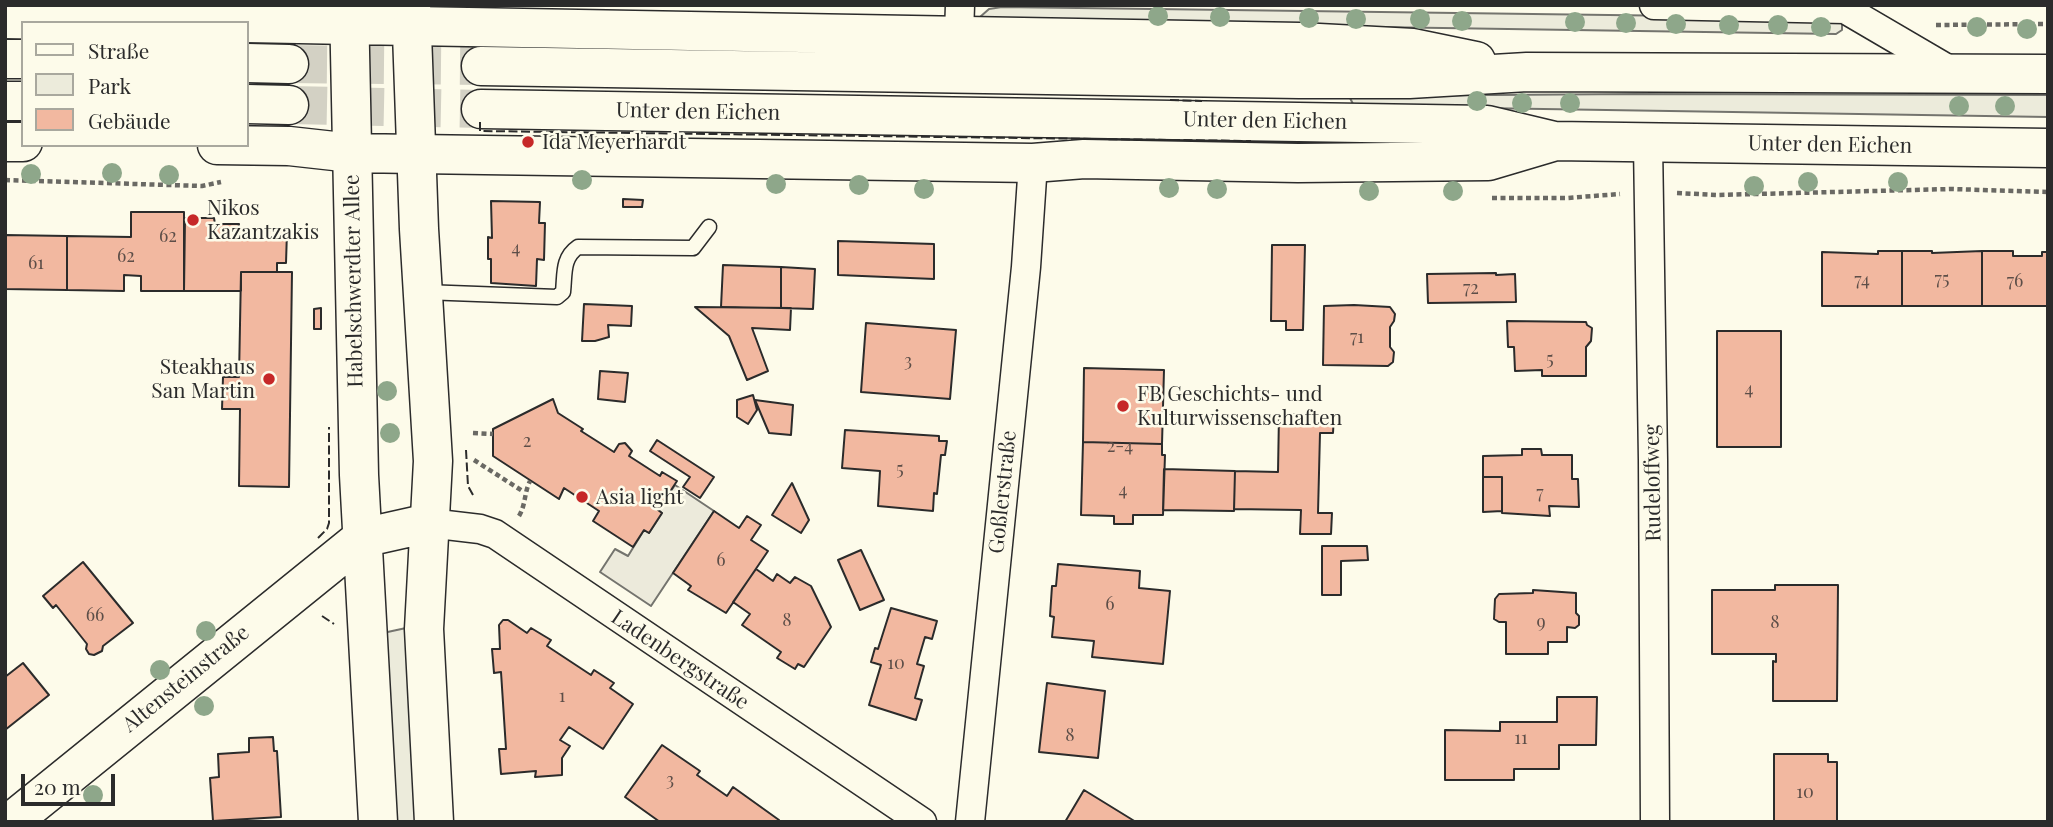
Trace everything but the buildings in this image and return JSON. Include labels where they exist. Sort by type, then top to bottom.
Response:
[{"type":"main road","points":[[248,23],[350,15],[960,20],[1413,48],[1527,72]]},
{"type":"main road","name":"Habelschwerdter Allee","points":[[350,15],[362,538],[378,822]]},
{"type":"main road","points":[[412,16],[416,153],[433,461],[424,629],[434,822]]},
{"type":"main road","points":[[5,19],[116,21]]},
{"type":"main road","points":[[248,63],[289,64]]},
{"type":"main road","name":"Unter den Eichen","points":[[481,66],[1299,79],[1409,79],[1527,72],[2048,74]]},
{"type":"main road","points":[[248,104],[289,105]]},
{"type":"main road","name":"Unter den Eichen","points":[[481,109],[1488,125],[1554,141],[2048,148]]},
{"type":"main road","points":[[221,163],[289,146],[352,153],[1033,163],[1084,159],[1298,163],[1488,161],[1554,141]]},
{"type":"main road","points":[[362,538],[429,523]]},
{"type":"main road","name":"Altensteinstraße","points":[[11,822],[362,538]]},
{"type":"street","points":[[191,5],[222,21]]},
{"type":"street","points":[[1654,5],[1846,9],[1956,74]]},
{"type":"street","name":"Rudeloffweg","points":[[1648,144],[1655,822]]},
{"type":"street","name":"Goßlerstraße","points":[[970,822],[1026,267],[1033,163]]},
{"type":"street","name":"Ladenbergstraße","points":[[429,523],[481,529],[495,534],[922,822]]},
{"type":"lane","points":[[423,292],[557,297],[564,292],[565,262],[570,252],[578,247],[693,248],[709,228]]},
{"type":"path","points":[[1939,26],[2048,24]]},
{"type":"path","points":[[5,180],[202,186],[221,163]]},
{"type":"path","points":[[1700,192],[1717,195],[1951,189],[2048,192]]},
{"type":"path","points":[[473,433],[493,434]]},
{"type":"path","points":[[474,460],[524,492]]},
{"type":"path","points":[[524,507],[524,492],[530,481]]},
{"type":"green space","points":[[1002,7],[1836,18],[1842,22],[1842,30],[1836,34],[983,21],[980,17],[989,9]]},
{"type":"green space","points":[[2048,95],[2048,117],[1354,106],[1349,96]]},
{"type":"green space","points":[[406,628],[421,822],[392,822],[383,633]]},
{"type":"shaded area","points":[[675,485],[714,511],[651,606],[600,572],[615,549],[628,556],[644,530],[649,533],[662,513],[658,510]]},
{"type":"tunnel","points":[[289,64],[481,66]]},
{"type":"tunnel","points":[[289,105],[481,109]]},
{"type":"fence","points":[[1170,100],[1202,101]]},
{"type":"fence","points":[[480,122],[480,131],[1251,141]]},
{"type":"fence","points":[[318,538],[329,523],[329,427]]},
{"type":"fence","points":[[466,450],[468,486],[473,495]]},
{"type":"fence","points":[[322,616],[334,624]]},
{"type":"place","name":"Ida Meyerhardt","points":[[528,142]]},
{"type":"place","name":"Nikos Kazantzakis","points":[[193,220]]},
{"type":"place","name":"Steakhaus San Martin","points":[[269,379]]},
{"type":"place","name":"FB Geschichts- und Kulturwissenschaften","points":[[1123,406]]},
{"type":"place","name":"Asia light","points":[[582,497]]}]
